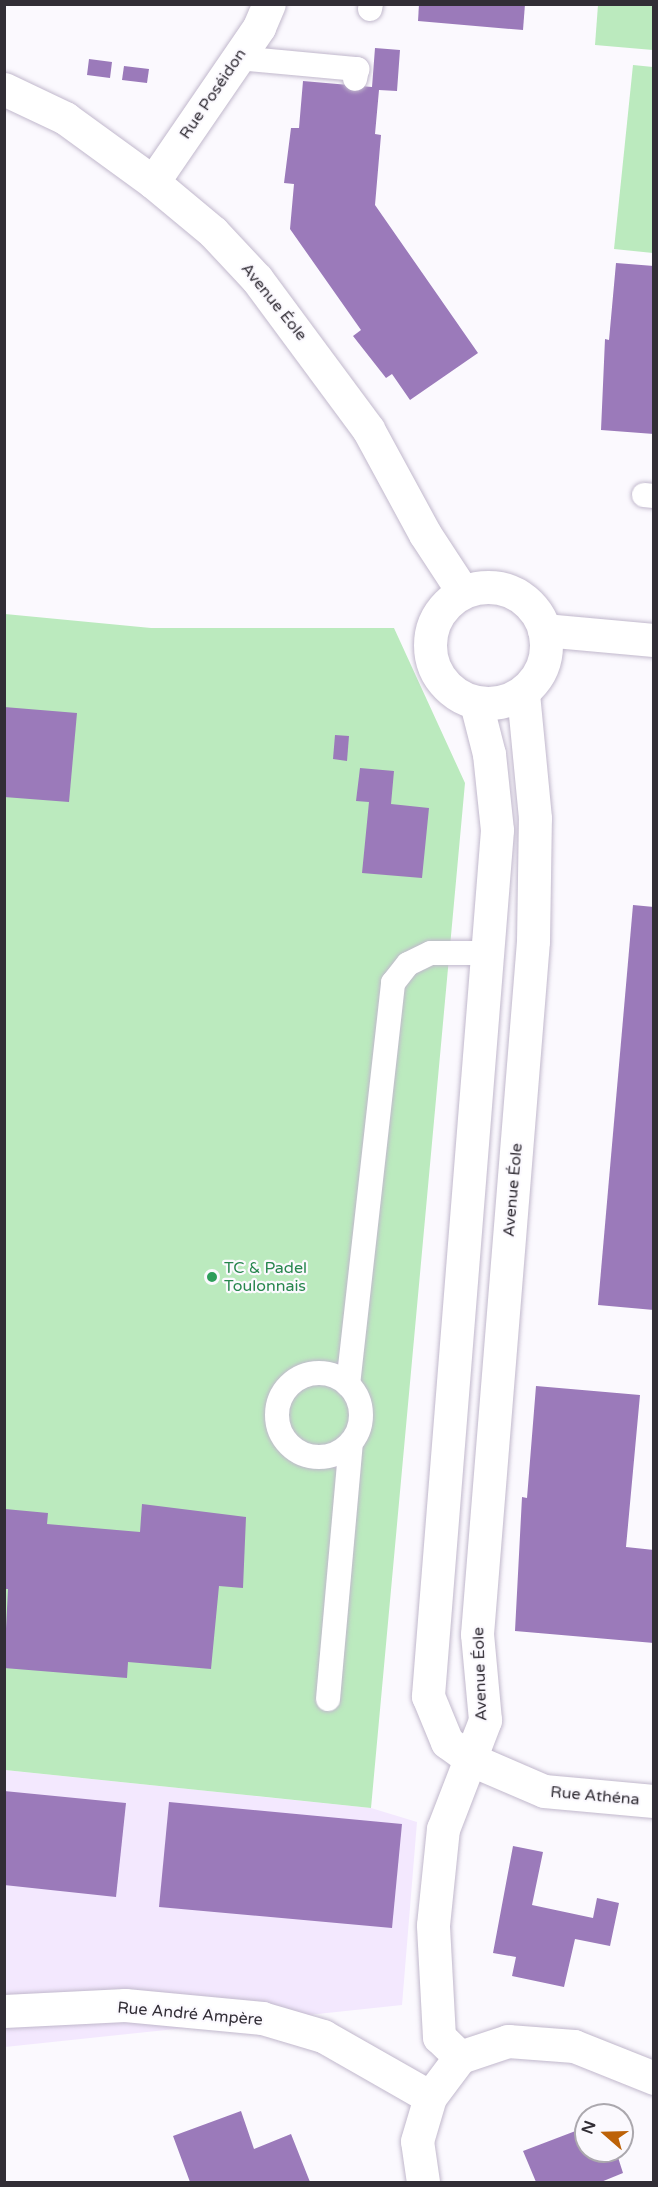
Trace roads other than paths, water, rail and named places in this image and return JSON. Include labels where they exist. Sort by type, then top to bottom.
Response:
[{"type":"street","name":"Rue Poséidon","points":[[153,182],[237,58],[269,4]]},
{"type":"street","name":"Avenue Éole","points":[[4,90],[64,118],[153,182],[220,240],[301,333],[368,429],[425,534],[463,592]]},
{"type":"street","points":[[483,587],[502,588],[520,596],[534,608],[544,630],[544,662],[537,679],[523,693],[507,701],[476,703],[452,692],[438,678],[430,659],[429,639],[435,619],[447,603],[463,592],[483,587]]},
{"type":"street","points":[[544,630],[654,640]]},
{"type":"street","name":"Avenue Éole","points":[[460,2057],[439,2037],[433,1925],[443,1829],[472,1760],[484,1720],[477,1634],[533,941],[535,818],[523,693]]},
{"type":"street","points":[[472,1760],[447,1742],[428,1696],[497,830],[489,754],[476,703]]},
{"type":"street","name":"Rue Athéna","points":[[472,1760],[544,1791],[654,1801]]},
{"type":"street","name":"Rue André Ampère","points":[[4,2011],[125,2005],[262,2018],[323,2036],[430,2097]]},
{"type":"street","points":[[423,2182],[417,2141],[430,2097],[460,2057],[508,2041],[574,2046],[654,2079]]},
{"type":"lane","points":[[237,58],[357,69],[355,79]]},
{"type":"lane","points":[[348,1385],[393,983],[408,964],[431,953],[487,953]]},
{"type":"lane","points":[[328,1699],[351,1443],[361,1416],[359,1402],[348,1385],[330,1374],[305,1375],[284,1392],[277,1417],[287,1442],[310,1456],[326,1457],[351,1443]]},
{"type":"place","name":"TC & Padel Toulonnais","points":[[212,1277]]}]
